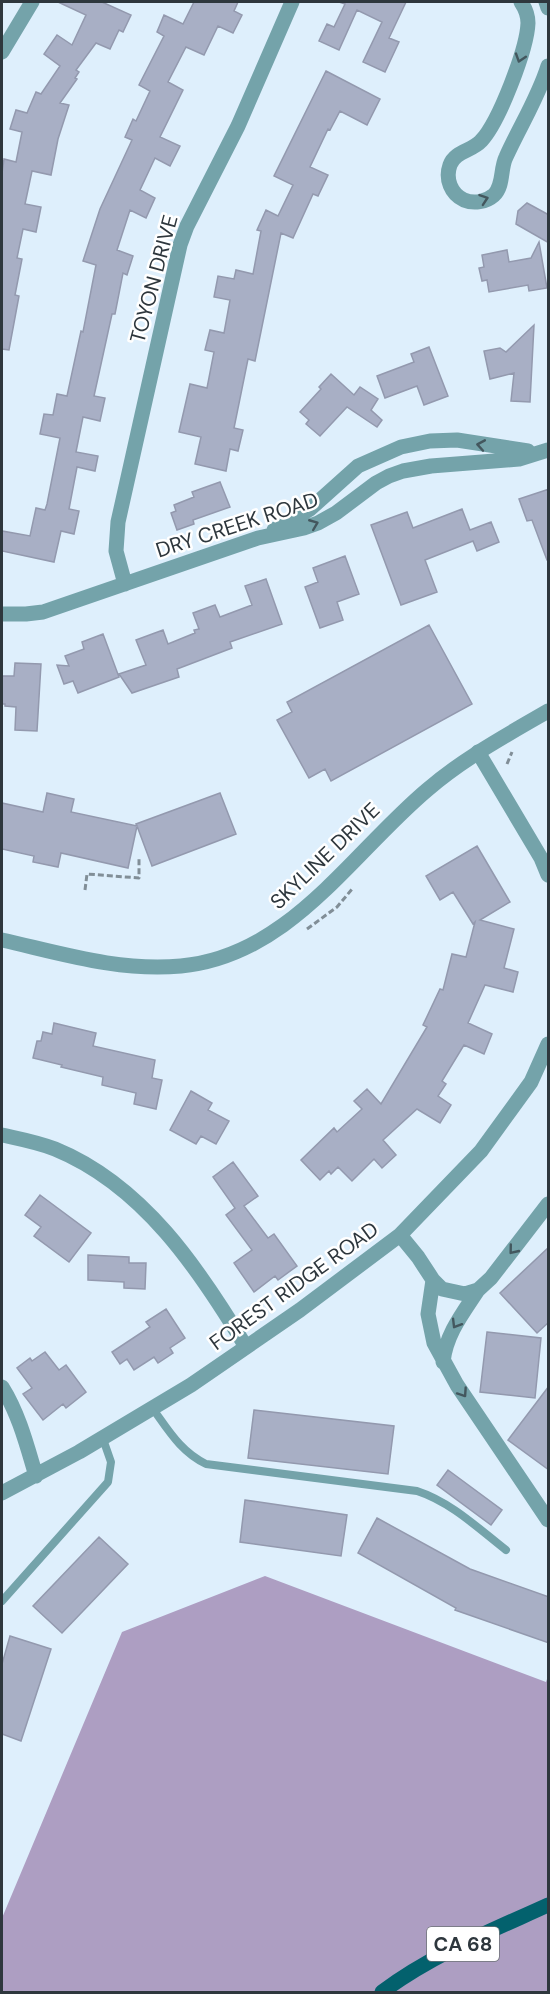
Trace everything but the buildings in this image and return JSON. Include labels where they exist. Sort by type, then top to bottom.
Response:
[{"type":"main road","name":"CA 68","points":[[382,1992],[406,1975],[454,1948],[549,1905]]},
{"type":"street","points":[[2,51],[32,2]]},
{"type":"street","name":"TOYON DRIVE","points":[[125,584],[116,550],[118,522],[180,245],[187,226],[238,126],[292,2]]},
{"type":"street","points":[[521,2],[528,20],[521,60],[483,139],[473,147],[461,152],[450,166],[449,183],[460,197],[468,201],[485,200],[499,189],[506,157],[536,99],[549,66]]},
{"type":"street","points":[[546,2],[549,8]]},
{"type":"street","points":[[258,538],[310,509],[358,466],[385,452],[401,447],[430,441],[457,440],[544,451]]},
{"type":"street","name":"DRY CREEK ROAD","points":[[2,614],[43,612],[258,538],[304,528],[336,513],[376,483],[403,471],[431,466],[519,459],[544,451]]},
{"type":"street","name":"SKYLINE DRIVE","points":[[2,940],[122,966],[150,968],[182,966],[214,960],[243,951],[301,912],[327,889],[404,809],[453,769],[549,711]]},
{"type":"street","points":[[478,752],[549,875]]},
{"type":"street","name":"FOREST RIDGE ROAD","points":[[2,1493],[103,1439],[153,1409],[300,1310],[400,1235],[481,1151],[531,1082],[549,1044]]},
{"type":"street","points":[[2,1135],[34,1142],[56,1150],[100,1174],[137,1202],[194,1268],[246,1347]]},
{"type":"street","points":[[443,1362],[448,1337],[478,1290],[491,1278],[549,1204]]},
{"type":"street","points":[[400,1235],[442,1289],[465,1294],[478,1290]]},
{"type":"street","points":[[433,1280],[428,1314],[434,1343],[443,1362],[549,1520]]},
{"type":"street","points":[[2,1387],[14,1411],[36,1476]]},
{"type":"lane","points":[[153,1409],[182,1448],[206,1464],[417,1491],[446,1505],[506,1550]]},
{"type":"lane","points":[[2,1601],[108,1482],[111,1462],[103,1439]]},
{"type":"path","points":[[85,890],[87,874],[139,878],[139,857]]},
{"type":"path","points":[[304,931],[337,907],[358,882]]},
{"type":"shaded area","points":[[265,1576],[546,1682],[548,1676],[548,1992],[2,1992],[2,1918],[122,1632]]}]
